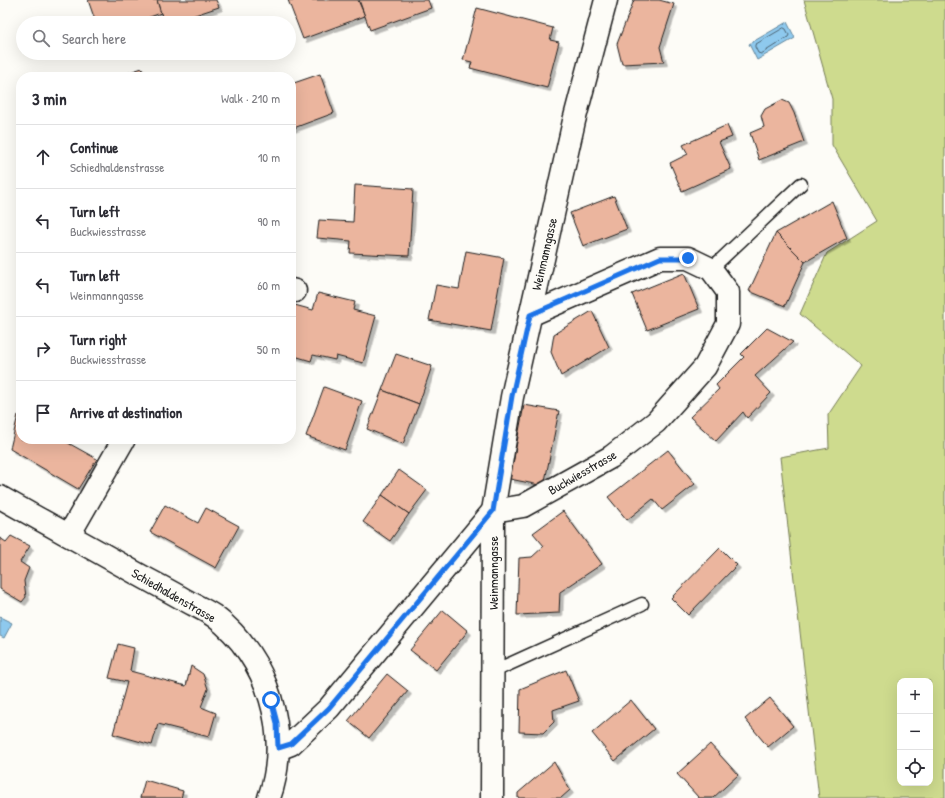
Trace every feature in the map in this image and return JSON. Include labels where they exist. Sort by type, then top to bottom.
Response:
[{"type":"street","name":"Weinmanngasse","points":[[492,798],[493,511],[512,396],[574,121],[606,0]]},
{"type":"street","name":"Buckwiesstrasse","points":[[493,511],[523,506],[611,457],[656,422],[705,367],[728,324],[728,292],[711,270],[688,258],[660,258],[530,315]]},
{"type":"street","points":[[69,535],[121,444]]},
{"type":"street","name":"Schiedhaldenstrasse","points":[[0,497],[214,616],[246,648],[265,685],[271,700],[277,723],[278,748],[275,782],[269,798]]},
{"type":"street","points":[[278,748],[291,744],[329,708],[493,511]]},
{"type":"lane","points":[[711,270],[801,184]]},
{"type":"lane","points":[[492,672],[642,604]]},
{"type":"green space","points":[[804,0],[945,0],[945,798],[819,798],[780,457],[829,448],[828,415],[861,366],[800,314],[827,253],[877,221],[832,145],[832,99]]},
{"type":"water","points":[[787,22],[795,38],[757,60],[749,44]]},
{"type":"water","points":[[0,617],[12,623],[4,638],[0,636]]},
{"type":"building","points":[[88,0],[157,0],[161,13],[153,16],[94,16]]},
{"type":"building","points":[[157,0],[216,0],[219,7],[192,16],[162,16]]},
{"type":"building","points":[[288,0],[358,0],[365,16],[303,39],[296,21],[296,16],[294,16]]},
{"type":"building","points":[[359,0],[428,0],[431,8],[370,30]]},
{"type":"building","points":[[634,0],[659,0],[674,4],[660,47],[664,62],[622,64],[617,44]]},
{"type":"building","points":[[477,8],[553,28],[550,40],[559,42],[547,88],[470,68],[472,62],[463,60]]},
{"type":"building","points":[[142,68],[143,72],[130,72]]},
{"type":"building","points":[[320,74],[334,113],[296,127],[296,82]]},
{"type":"building","points":[[782,100],[789,103],[804,142],[759,160],[750,133],[764,127],[761,116],[765,109]]},
{"type":"building","points":[[727,125],[732,137],[719,142],[731,169],[682,191],[670,163],[688,154],[683,145]]},
{"type":"building","points":[[355,185],[413,189],[409,256],[350,253],[351,241],[317,238],[319,220],[353,222]]},
{"type":"building","points":[[614,196],[627,229],[583,246],[570,213]]},
{"type":"building","points":[[832,201],[847,238],[805,262],[776,233]]},
{"type":"building","points":[[776,233],[805,262],[785,306],[749,291]]},
{"type":"building","points":[[466,251],[504,258],[491,331],[429,320],[436,285],[459,289]]},
{"type":"building","points":[[684,273],[699,309],[647,330],[632,294]]},
{"type":"building","points":[[318,293],[355,302],[353,310],[376,316],[363,363],[336,356],[335,360],[313,355],[311,361],[296,356],[296,305],[313,310]]},
{"type":"building","points":[[592,311],[609,347],[561,376],[551,352],[554,334]]},
{"type":"building","points":[[767,328],[793,342],[755,376],[771,393],[747,418],[743,412],[716,441],[690,417],[719,389],[716,385],[744,357],[741,354]]},
{"type":"building","points":[[396,354],[432,366],[419,404],[382,390]]},
{"type":"building","points":[[324,387],[362,401],[345,450],[306,436]]},
{"type":"building","points":[[382,390],[419,404],[403,444],[367,429]]},
{"type":"building","points":[[524,405],[559,411],[544,486],[510,479]]},
{"type":"building","points":[[16,424],[16,444],[70,444],[97,459],[78,489],[10,449]]},
{"type":"building","points":[[668,450],[695,484],[662,510],[653,499],[627,520],[608,497]]},
{"type":"building","points":[[399,470],[427,490],[409,514],[382,495]]},
{"type":"building","points":[[382,495],[409,514],[390,541],[363,522]]},
{"type":"building","points":[[165,505],[198,523],[206,508],[239,526],[216,568],[150,532]]},
{"type":"building","points":[[563,511],[602,564],[560,592],[559,613],[517,615],[519,558],[532,557],[544,546],[533,533]]},
{"type":"building","points":[[11,536],[30,546],[20,562],[29,568],[24,581],[26,597],[22,602],[0,589],[0,538],[6,542]]},
{"type":"building","points":[[720,548],[737,565],[688,615],[671,598]]},
{"type":"building","points":[[443,610],[468,631],[436,670],[410,650]]},
{"type":"building","points":[[118,644],[134,648],[130,671],[186,686],[191,666],[203,674],[208,689],[201,707],[216,713],[209,737],[158,724],[152,745],[113,734],[127,682],[109,678]]},
{"type":"building","points":[[566,670],[579,701],[553,710],[554,722],[543,733],[519,732],[520,689]]},
{"type":"building","points":[[387,674],[408,691],[369,738],[348,721]]},
{"type":"building","points":[[770,698],[793,726],[768,747],[745,719]]},
{"type":"building","points":[[631,700],[654,729],[615,761],[592,733]]},
{"type":"building","points":[[710,744],[738,775],[713,798],[699,798],[677,774]]},
{"type":"building","points":[[554,762],[570,790],[561,798],[518,798],[518,793]]},
{"type":"building","points":[[145,780],[183,791],[181,798],[140,798]]},
{"type":"route","points":[[271,700],[277,723],[278,748],[291,744],[329,708],[493,511],[512,396],[530,315],[660,258],[688,258]]}]
